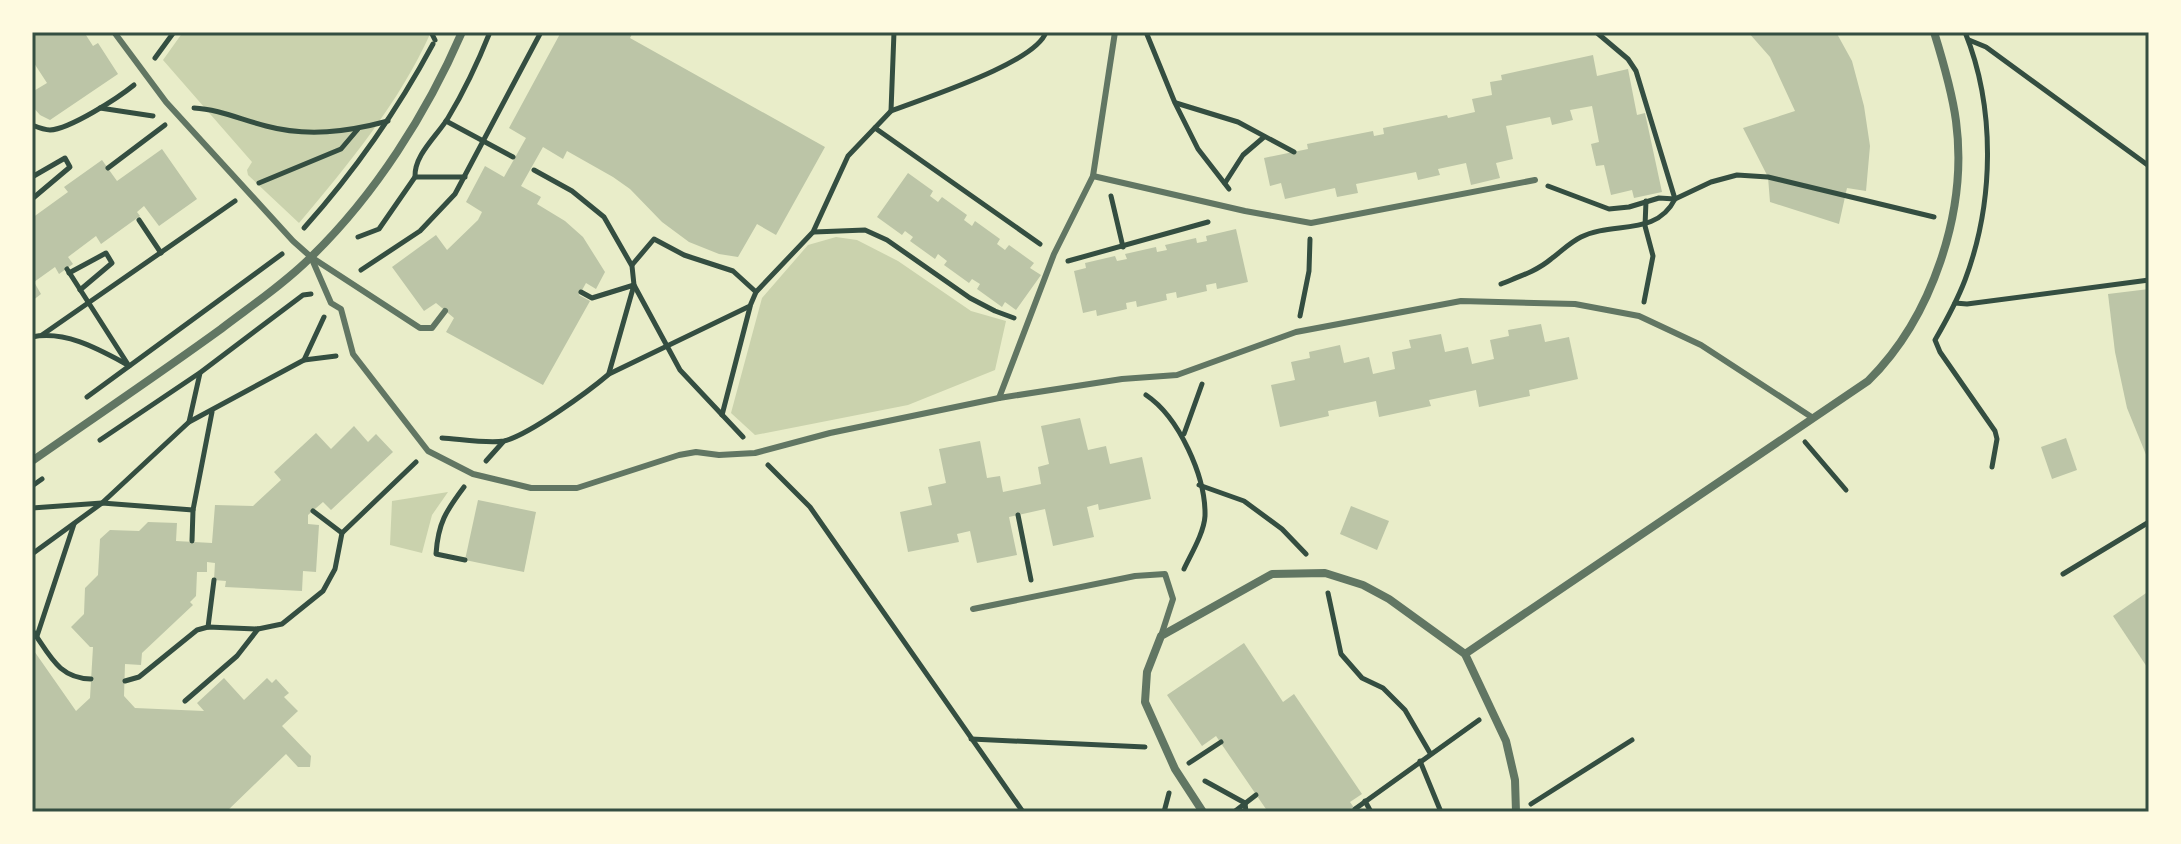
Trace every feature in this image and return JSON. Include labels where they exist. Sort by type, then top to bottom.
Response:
[{"type":"street","points":[[32,461],[185,355],[311,257],[373,186],[418,121],[462,32]]},
{"type":"street","points":[[1465,654],[1868,381],[1905,339],[1934,277],[1951,221],[1957,173],[1957,123],[1934,32]]},
{"type":"street","points":[[1203,812],[1175,769],[1145,702],[1147,672],[1161,636],[1272,574],[1325,573],[1363,585],[1389,599],[1465,654],[1493,710],[1511,759],[1517,812]]},
{"type":"lane","points":[[114,32],[144,74],[247,193],[311,257],[420,328],[432,328],[445,311]]},
{"type":"lane","points":[[999,398],[1054,254],[1093,176],[1115,32]]},
{"type":"lane","points":[[1093,176],[1311,223],[1535,180]]},
{"type":"lane","points":[[311,257],[331,303],[341,309],[353,354],[428,451],[473,474],[531,488],[577,488],[679,455],[696,452],[719,455],[755,453],[830,433],[999,398],[1122,379],[1177,375],[1296,332],[1461,301],[1575,304],[1639,316],[1701,345],[1814,418]]},
{"type":"lane","points":[[973,609],[1135,576],[1165,574],[1173,599],[1161,636]]},
{"type":"path","points":[[32,125],[48,130],[64,126],[99,108],[134,85],[174,32]]},
{"type":"path","points":[[431,32],[435,40]]},
{"type":"path","points":[[75,405],[278,258],[337,191],[389,121],[439,32]]},
{"type":"path","points":[[352,242],[360,235],[379,229],[415,177],[415,167],[446,121],[476,66],[490,32]]},
{"type":"path","points":[[349,264],[358,271],[420,231],[455,194],[541,32]]},
{"type":"path","points":[[891,111],[894,32]]},
{"type":"path","points":[[722,415],[756,292],[813,232],[848,156],[891,111],[1013,63],[1044,40],[1046,32]]},
{"type":"path","points":[[1461,301],[1534,270],[1583,236],[1605,228],[1645,226],[1670,210],[1675,199],[1636,71],[1628,59],[1596,32]]},
{"type":"path","points":[[1969,40],[1986,47],[2149,166]]},
{"type":"path","points":[[398,92],[405,95]]},
{"type":"path","points":[[1175,103],[1238,122],[1294,152]]},
{"type":"path","points":[[99,108],[158,117]]},
{"type":"path","points":[[108,168],[190,109],[265,126],[333,132],[389,121]]},
{"type":"path","points":[[446,121],[513,157]]},
{"type":"path","points":[[875,128],[1054,254]]},
{"type":"path","points":[[32,337],[42,335],[262,181],[341,149],[358,129]]},
{"type":"path","points":[[1225,183],[1243,155],[1264,137]]},
{"type":"path","points":[[32,177],[65,158],[70,167],[32,199]]},
{"type":"path","points":[[534,170],[595,207],[616,233],[632,266],[634,285],[609,374]]},
{"type":"path","points":[[1535,180],[1609,209],[1675,199],[1711,182],[1737,175],[1768,177],[1951,221]]},
{"type":"path","points":[[415,177],[465,177]]},
{"type":"path","points":[[1108,179],[1123,247]]},
{"type":"path","points":[[1639,316],[1653,256],[1645,226],[1646,201]]},
{"type":"path","points":[[139,220],[161,253]]},
{"type":"path","points":[[1296,332],[1309,271],[1311,223]]},
{"type":"path","points":[[813,232],[865,230],[887,240],[986,307],[1028,322]]},
{"type":"path","points":[[632,266],[654,239],[684,255],[733,271],[756,292]]},
{"type":"path","points":[[80,290],[112,263],[106,253],[68,271],[88,303],[129,366]]},
{"type":"path","points":[[1955,303],[2149,280]]},
{"type":"path","points":[[581,292],[592,298],[634,285]]},
{"type":"path","points":[[634,285],[680,370],[735,427]]},
{"type":"path","points":[[97,442],[201,372],[303,295],[312,294],[331,303],[304,360]]},
{"type":"path","points":[[465,560],[436,554],[438,529],[445,512],[473,474],[504,441],[542,421],[609,374],[750,306]]},
{"type":"path","points":[[42,335],[94,347],[129,366]]},
{"type":"path","points":[[1935,340],[1940,352],[1995,431],[1997,439],[1992,467]]},
{"type":"path","points":[[32,554],[102,503],[189,422],[304,360],[353,354]]},
{"type":"path","points":[[1183,435],[1213,362]]},
{"type":"path","points":[[189,422],[201,372]]},
{"type":"path","points":[[1122,379],[1158,403],[1183,435],[1199,485],[1205,518],[1184,569]]},
{"type":"path","points":[[192,541],[193,510],[212,411]]},
{"type":"path","points":[[1792,432],[1810,447],[1846,490]]},
{"type":"path","points":[[419,437],[504,441]]},
{"type":"path","points":[[125,681],[139,677],[185,638],[208,627],[258,629],[282,624],[323,591],[335,569],[342,533],[428,451]]},
{"type":"path","points":[[755,453],[810,507],[1023,812]]},
{"type":"path","points":[[32,486],[45,477]]},
{"type":"path","points":[[1199,485],[1244,501],[1282,529],[1325,573],[1341,654],[1362,678],[1383,688],[1405,710],[1430,753]]},
{"type":"path","points":[[32,508],[102,503],[193,510]]},
{"type":"path","points":[[313,511],[342,533]]},
{"type":"path","points":[[1018,515],[1034,597]]},
{"type":"path","points":[[2063,574],[2149,522]]},
{"type":"path","points":[[37,636],[74,523]]},
{"type":"path","points":[[208,627],[214,580]]},
{"type":"path","points":[[185,701],[237,656],[258,629]]},
{"type":"path","points":[[32,630],[67,676],[91,679]]},
{"type":"path","points":[[1355,809],[1493,710]]},
{"type":"path","points":[[970,739],[1166,748]]},
{"type":"path","points":[[1517,812],[1632,740]]},
{"type":"path","points":[[1181,768],[1221,742]]},
{"type":"path","points":[[1420,761],[1441,812]]},
{"type":"path","points":[[1234,812],[1256,795]]},
{"type":"path","points":[[1365,801],[1371,812]]},
{"type":"path","points":[[1245,803],[1246,812]]},
{"type":"green space","points":[[183,32],[431,32],[388,108],[299,223],[248,175],[247,170],[252,162],[163,60]]},
{"type":"green space","points":[[836,237],[857,240],[898,261],[971,311],[1006,321],[995,370],[908,405],[755,435],[731,413],[762,298],[808,245]]},
{"type":"green space","points":[[448,492],[432,515],[422,553],[390,545],[392,501]]},
{"type":"building","points":[[32,32],[84,32],[93,46],[98,43],[118,74],[50,120],[32,106],[32,92],[47,83],[32,60]]},
{"type":"building","points":[[561,32],[633,32],[630,38],[825,147],[776,235],[757,224],[738,257],[719,254],[689,242],[613,177],[567,151],[563,159],[543,147],[521,186],[541,197],[537,204],[565,221],[583,237],[605,272],[596,289],[586,283],[579,295],[590,301],[543,385],[446,332],[454,318],[436,303],[424,311],[392,267],[436,235],[447,250],[478,220],[482,212],[466,202],[485,166],[504,177],[526,138],[509,128]]},
{"type":"building","points":[[1748,32],[1836,32],[1852,61],[1864,106],[1870,146],[1866,191],[1847,188],[1839,224],[1770,202],[1768,177],[1743,128],[1795,111],[1770,57]]},
{"type":"building","points":[[1593,55],[1597,76],[1628,69],[1637,115],[1645,113],[1662,192],[1634,198],[1632,190],[1611,195],[1604,165],[1596,166],[1591,144],[1599,142],[1592,106],[1570,110],[1573,120],[1552,125],[1550,117],[1506,126],[1513,159],[1496,163],[1500,178],[1471,185],[1466,163],[1438,169],[1440,175],[1418,180],[1416,172],[1356,184],[1358,193],[1337,197],[1335,188],[1285,199],[1281,183],[1270,186],[1264,158],[1308,149],[1307,144],[1373,131],[1374,136],[1384,134],[1383,128],[1475,112],[1472,99],[1492,95],[1490,82],[1502,80],[1501,75]]},
{"type":"building","points":[[162,149],[197,199],[159,226],[144,206],[137,212],[140,216],[101,244],[96,236],[68,257],[73,264],[59,274],[55,267],[34,282],[41,294],[32,301],[32,218],[68,192],[64,187],[102,160],[117,181]]},
{"type":"building","points":[[908,173],[933,191],[930,196],[938,202],[942,197],[967,215],[964,220],[972,226],[975,221],[1000,239],[997,244],[1005,250],[1009,245],[1034,263],[1030,268],[1041,275],[1016,310],[1005,302],[1002,307],[977,289],[980,284],[972,279],[969,283],[944,265],[947,261],[938,254],[935,259],[910,241],[913,237],[905,231],[902,235],[877,217]]},
{"type":"building","points":[[1236,229],[1248,282],[1217,289],[1216,283],[1206,285],[1207,291],[1177,298],[1176,292],[1166,294],[1167,300],[1137,307],[1136,301],[1126,303],[1127,309],[1097,316],[1096,310],[1083,313],[1074,271],[1086,268],[1085,263],[1115,256],[1117,261],[1127,259],[1125,254],[1156,247],[1157,252],[1167,250],[1165,245],[1196,238],[1197,243],[1207,241],[1206,236]]},
{"type":"building","points":[[2149,289],[2149,462],[2127,408],[2115,352],[2108,294]]},
{"type":"building","points":[[1541,324],[1545,342],[1569,337],[1578,379],[1529,390],[1530,396],[1479,407],[1476,390],[1429,400],[1431,406],[1379,417],[1376,401],[1328,411],[1329,416],[1280,427],[1271,385],[1295,380],[1291,362],[1310,358],[1309,352],[1340,345],[1344,363],[1369,357],[1373,374],[1395,369],[1392,352],[1411,348],[1409,340],[1441,334],[1445,352],[1468,347],[1472,364],[1494,359],[1490,340],[1509,336],[1508,330]]},
{"type":"building","points":[[1080,418],[1088,450],[1106,446],[1110,464],[1142,457],[1151,499],[1099,510],[1098,504],[1087,507],[1094,537],[1053,546],[1045,509],[1009,517],[1017,555],[977,563],[970,531],[957,534],[959,542],[908,552],[900,512],[932,505],[928,487],[946,483],[939,449],[980,441],[987,478],[1000,476],[1003,492],[1041,484],[1038,467],[1049,464],[1041,426]]},
{"type":"building","points":[[354,426],[368,442],[376,434],[393,452],[331,510],[323,502],[308,515],[308,524],[319,525],[316,572],[303,571],[302,591],[225,587],[226,581],[214,580],[215,563],[207,562],[207,572],[197,572],[196,596],[190,602],[193,605],[142,653],[141,665],[125,664],[124,696],[135,708],[204,711],[197,703],[224,678],[244,700],[267,678],[272,683],[276,679],[289,693],[284,697],[298,711],[282,726],[311,756],[310,767],[298,767],[286,754],[226,812],[32,812],[32,648],[76,711],[90,698],[93,647],[71,627],[84,614],[85,588],[98,575],[100,539],[110,530],[139,531],[148,522],[177,523],[176,541],[212,543],[215,505],[253,506],[281,480],[274,472],[316,433],[331,449]]},
{"type":"building","points":[[2066,438],[2077,470],[2052,479],[2041,447]]},
{"type":"building","points":[[478,500],[536,512],[524,572],[465,560]]},
{"type":"building","points":[[1351,506],[1389,521],[1377,550],[1340,534]]},
{"type":"building","points":[[2149,591],[2149,670],[2113,616]]},
{"type":"building","points":[[1244,643],[1283,702],[1294,694],[1362,794],[1350,802],[1357,812],[1268,812],[1216,736],[1202,746],[1167,695]]}]
